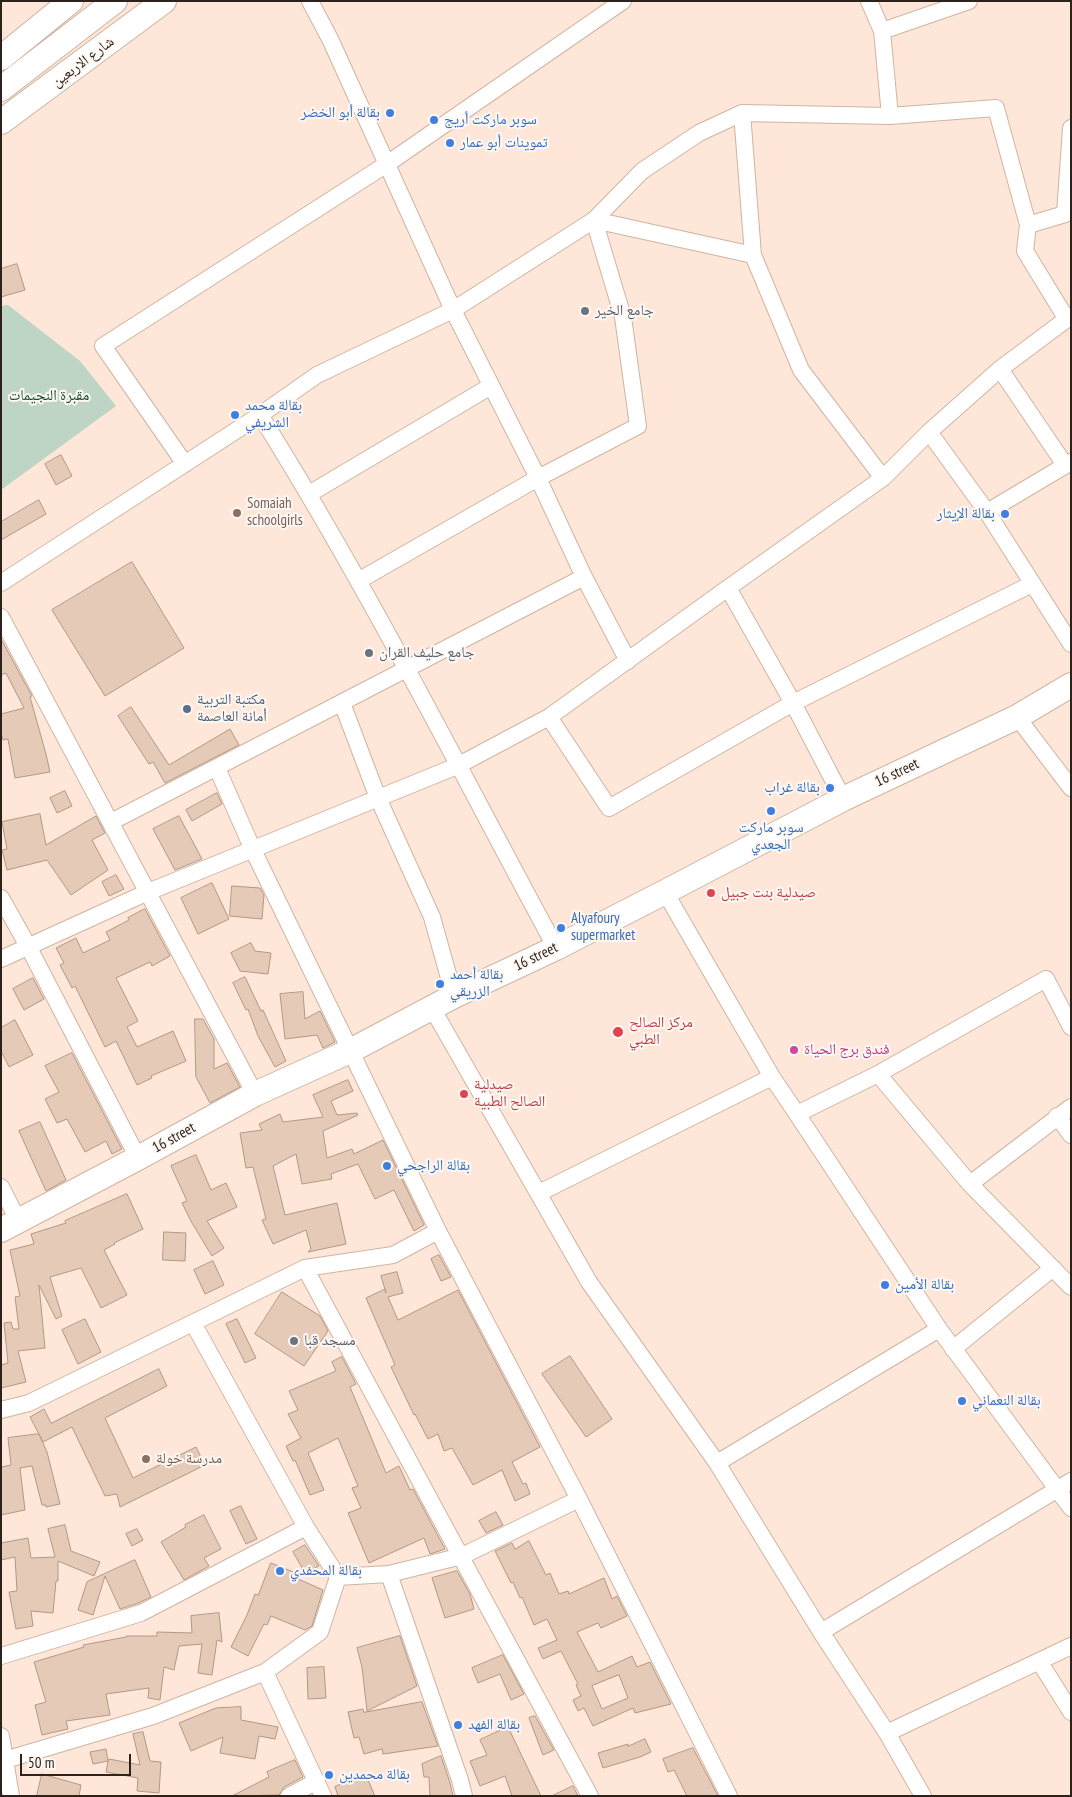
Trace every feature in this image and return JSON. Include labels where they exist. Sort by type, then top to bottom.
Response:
[{"type":"street","points":[[4,58],[71,1]]},
{"type":"street","name":"شارع الاربعين","points":[[1,90],[115,1]]},
{"type":"street","name":"شارع الاربعين","points":[[1,122],[164,1]]},
{"type":"street","points":[[310,1],[331,41],[454,310],[538,478],[584,576],[628,661]]},
{"type":"street","points":[[185,464],[103,346],[387,164],[623,1]]},
{"type":"street","points":[[869,1],[882,31],[890,116]]},
{"type":"street","points":[[882,31],[969,1]]},
{"type":"street","points":[[1,583],[260,415],[318,375],[454,310],[594,220],[642,171],[699,133],[742,113],[890,116],[996,108],[1028,225],[1025,251],[1068,317],[1000,369],[929,432],[883,478],[549,717],[457,766],[148,892],[1,959]]},
{"type":"street","points":[[742,113],[753,255],[800,370],[883,478]]},
{"type":"street","points":[[1028,225],[1065,214],[1071,128]]},
{"type":"street","points":[[594,220],[753,255]]},
{"type":"street","points":[[358,581],[538,478],[638,426],[624,317],[594,220]]},
{"type":"street","points":[[987,512],[1068,463],[1000,369]]},
{"type":"street","points":[[309,494],[491,386]]},
{"type":"street","points":[[260,415],[309,494],[407,669],[457,766],[556,948]]},
{"type":"street","points":[[929,432],[987,512],[1071,644]]},
{"type":"street","points":[[111,822],[584,576]]},
{"type":"street","points":[[549,717],[609,808],[793,703],[1032,584]]},
{"type":"street","points":[[728,588],[793,703],[843,799]]},
{"type":"street","points":[[3,624],[111,822],[255,1094]]},
{"type":"street","name":"16 street","points":[[10,1226],[255,1094],[350,1051],[454,996],[556,948],[843,799],[1017,717],[1071,685]]},
{"type":"street","points":[[342,703],[378,798],[432,917],[454,996]]},
{"type":"street","points":[[1017,717],[1071,788]]},
{"type":"street","points":[[216,768],[253,850],[438,1231],[579,1498],[729,1796]]},
{"type":"street","points":[[665,892],[772,1077],[939,1330],[1071,1508]]},
{"type":"street","points":[[1,898],[28,946],[138,1158]]},
{"type":"street","points":[[797,1114],[878,1074],[1046,979],[1071,1027]]},
{"type":"street","points":[[432,1008],[590,1282],[717,1463],[821,1632],[887,1733],[923,1796]]},
{"type":"street","points":[[878,1074],[970,1184],[1071,1286]]},
{"type":"street","points":[[539,1193],[772,1077]]},
{"type":"street","points":[[970,1184],[1071,1107]]},
{"type":"street","points":[[1057,1116],[1071,1135]]},
{"type":"street","points":[[1,1187],[10,1226]]},
{"type":"street","points":[[1,1410],[29,1403],[305,1268],[393,1255],[438,1231]]},
{"type":"street","points":[[305,1268],[590,1796]]},
{"type":"street","points":[[953,1349],[1052,1268]]},
{"type":"street","points":[[193,1323],[306,1526],[338,1577]]},
{"type":"street","points":[[717,1463],[939,1330]]},
{"type":"street","points":[[821,1632],[1071,1481]]},
{"type":"street","points":[[338,1577],[389,1574],[462,1556],[579,1498]]},
{"type":"street","points":[[1,1656],[142,1613],[306,1526]]},
{"type":"street","points":[[389,1574],[464,1796]]},
{"type":"street","points":[[5,1760],[153,1716],[265,1672],[320,1632],[338,1577]]},
{"type":"street","points":[[887,1733],[1071,1646]]},
{"type":"street","points":[[1039,1660],[1071,1712]]},
{"type":"street","points":[[265,1672],[320,1788],[289,1796]]},
{"type":"street","points":[[1,1736],[11,1796]]},
{"type":"green space","name":"مقبرة النجيمات","points":[[8,305],[80,361],[116,406],[1,490],[1,306]]},
{"type":"building","points":[[17,264],[25,290],[1,297],[1,269]]},
{"type":"building","points":[[61,455],[72,476],[56,485],[45,464]]},
{"type":"building","points":[[39,500],[46,514],[1,540],[1,522]]},
{"type":"building","points":[[132,562],[184,648],[105,696],[52,610]]},
{"type":"building","points":[[1,639],[32,696],[30,697],[50,772],[15,778],[8,739],[3,740],[1,733],[1,714],[24,708],[6,673],[1,675]]},
{"type":"building","points":[[131,707],[169,765],[230,729],[239,745],[165,783],[153,762],[149,764],[118,716]]},
{"type":"building","points":[[65,791],[72,806],[57,813],[50,798]]},
{"type":"building","points":[[217,793],[222,804],[192,821],[186,810]]},
{"type":"building","points":[[40,814],[46,845],[96,816],[105,833],[92,840],[108,870],[71,895],[47,860],[7,870],[2,850],[7,849],[2,822]]},
{"type":"building","points":[[179,816],[202,859],[175,870],[153,829]]},
{"type":"building","points":[[116,875],[124,889],[109,896],[102,882]]},
{"type":"building","points":[[212,883],[229,919],[198,934],[181,898]]},
{"type":"building","points":[[232,886],[260,888],[264,895],[262,919],[230,916]]},
{"type":"building","points":[[145,909],[170,956],[152,966],[150,962],[116,978],[138,1021],[127,1027],[137,1047],[173,1031],[186,1061],[151,1076],[152,1078],[137,1085],[116,1041],[105,1047],[75,986],[72,988],[60,965],[64,963],[56,948],[76,938],[83,953],[110,940],[106,932]]},
{"type":"building","points":[[251,943],[255,951],[271,953],[268,974],[240,971],[231,953]]},
{"type":"building","points":[[245,977],[261,1011],[263,1010],[286,1061],[275,1067],[258,1036],[248,1009],[246,1010],[233,983]]},
{"type":"building","points":[[33,978],[44,999],[24,1010],[13,989]]},
{"type":"building","points":[[303,992],[305,1019],[320,1011],[335,1042],[323,1048],[317,1035],[285,1039],[280,994]]},
{"type":"building","points":[[195,1019],[203,1019],[214,1039],[214,1069],[227,1063],[240,1087],[210,1103],[196,1077]]},
{"type":"building","points":[[15,1020],[33,1055],[9,1067],[1,1051],[1,1028]]},
{"type":"building","points":[[72,1053],[122,1149],[112,1154],[106,1141],[85,1152],[67,1119],[57,1123],[45,1099],[59,1092],[45,1066]]},
{"type":"building","points":[[348,1080],[353,1091],[331,1101],[337,1115],[357,1113],[358,1115],[323,1131],[327,1158],[352,1149],[354,1154],[383,1140],[424,1225],[414,1231],[394,1190],[375,1199],[358,1164],[331,1174],[332,1179],[302,1184],[296,1154],[273,1166],[285,1215],[337,1203],[346,1244],[308,1252],[311,1249],[306,1230],[273,1244],[262,1220],[266,1219],[253,1167],[246,1168],[240,1133],[262,1130],[259,1124],[280,1114],[283,1122],[323,1117],[313,1095]]},
{"type":"building","points":[[40,1122],[66,1180],[46,1191],[19,1131]]},
{"type":"building","points":[[196,1155],[211,1190],[226,1183],[237,1207],[207,1221],[224,1248],[212,1256],[182,1203],[187,1201],[171,1166]]},
{"type":"building","points":[[127,1194],[143,1229],[104,1250],[127,1295],[101,1308],[81,1268],[50,1277],[62,1316],[56,1319],[39,1285],[45,1348],[18,1351],[26,1382],[1,1388],[1,1365],[8,1363],[4,1323],[11,1322],[13,1329],[19,1329],[15,1297],[20,1296],[10,1250],[34,1244],[31,1234],[66,1223],[65,1221]]},
{"type":"building","points":[[164,1232],[186,1233],[185,1261],[163,1260]]},
{"type":"building","points":[[439,1255],[451,1277],[441,1281],[431,1259]]},
{"type":"building","points":[[213,1261],[224,1285],[205,1294],[194,1270]]},
{"type":"building","points":[[397,1272],[403,1293],[388,1297],[398,1320],[458,1290],[540,1447],[512,1462],[523,1484],[526,1483],[530,1494],[515,1501],[502,1470],[473,1485],[452,1448],[444,1451],[438,1434],[428,1439],[391,1367],[395,1365],[366,1298],[385,1289],[381,1276]]},
{"type":"building","points":[[282,1292],[320,1316],[328,1331],[304,1366],[255,1334]]},
{"type":"building","points":[[85,1319],[101,1352],[78,1364],[62,1330]]},
{"type":"building","points":[[237,1319],[256,1358],[245,1363],[226,1324]]},
{"type":"building","points":[[570,1356],[612,1419],[586,1437],[542,1374]]},
{"type":"building","points":[[342,1357],[356,1384],[350,1387],[386,1473],[399,1466],[410,1490],[413,1489],[445,1549],[430,1554],[424,1538],[369,1563],[348,1513],[361,1508],[352,1488],[358,1486],[338,1438],[308,1453],[324,1490],[310,1495],[295,1460],[293,1461],[286,1446],[301,1438],[288,1414],[298,1410],[289,1391],[336,1371],[332,1362]]},
{"type":"building","points":[[159,1369],[167,1386],[105,1418],[133,1478],[196,1447],[205,1465],[120,1507],[117,1494],[105,1496],[72,1427],[43,1442],[30,1417],[44,1409],[51,1423]]},
{"type":"building","points":[[39,1434],[47,1452],[60,1504],[46,1507],[46,1505],[42,1505],[32,1466],[20,1468],[25,1510],[1,1515],[1,1467],[11,1465],[8,1438]]},
{"type":"building","points":[[241,1506],[257,1539],[246,1544],[230,1511]]},
{"type":"building","points":[[496,1512],[503,1525],[486,1533],[479,1521]]},
{"type":"building","points":[[204,1515],[221,1549],[204,1558],[209,1566],[184,1580],[161,1542],[186,1527],[185,1525]]},
{"type":"building","points":[[65,1525],[71,1551],[100,1562],[94,1576],[58,1561],[58,1581],[56,1581],[53,1613],[31,1611],[33,1626],[16,1629],[9,1592],[17,1591],[15,1557],[1,1560],[1,1543],[28,1538],[31,1558],[55,1557],[48,1529]]},
{"type":"building","points":[[137,1529],[143,1540],[132,1546],[126,1534]]},
{"type":"building","points":[[529,1541],[546,1575],[550,1573],[559,1594],[568,1591],[569,1594],[604,1578],[612,1599],[617,1596],[627,1616],[601,1628],[598,1623],[577,1632],[598,1672],[632,1656],[637,1667],[650,1662],[671,1704],[635,1713],[633,1708],[593,1726],[584,1708],[578,1711],[573,1700],[581,1696],[576,1685],[578,1684],[561,1651],[543,1659],[538,1648],[557,1640],[547,1619],[534,1625],[522,1597],[520,1598],[513,1582],[511,1583],[495,1551],[512,1543],[515,1549]],"holes":[[[619,1675],[628,1698],[602,1709],[592,1686]]]},
{"type":"building","points":[[305,1545],[319,1566],[305,1573],[293,1552]]},
{"type":"building","points":[[135,1560],[151,1597],[120,1609],[105,1576],[93,1615],[78,1610],[87,1582]]},
{"type":"building","points":[[271,1563],[301,1575],[296,1578],[323,1590],[312,1626],[305,1630],[271,1616],[267,1625],[264,1624],[248,1656],[231,1647],[255,1594],[258,1595]]},
{"type":"building","points":[[457,1571],[470,1594],[474,1609],[445,1618],[432,1578]]},
{"type":"building","points":[[219,1613],[222,1642],[217,1640],[212,1675],[198,1673],[202,1644],[179,1646],[174,1670],[164,1667],[160,1700],[148,1698],[149,1688],[106,1694],[110,1715],[66,1721],[68,1729],[42,1735],[35,1705],[46,1702],[34,1662],[84,1647],[83,1645],[126,1636],[157,1636],[157,1632],[192,1633],[191,1616]]},
{"type":"building","points":[[400,1636],[417,1686],[367,1711],[362,1667],[357,1648]]},
{"type":"building","points":[[503,1655],[524,1694],[511,1700],[500,1674],[478,1683],[472,1668]]},
{"type":"building","points":[[324,1667],[326,1698],[308,1699],[307,1668]]},
{"type":"building","points":[[422,1702],[438,1746],[383,1754],[382,1749],[364,1754],[359,1737],[354,1738],[348,1712],[363,1709],[364,1712]]},
{"type":"building","points":[[241,1707],[241,1720],[278,1727],[275,1739],[259,1736],[255,1759],[220,1753],[223,1737],[191,1751],[179,1723],[216,1708]]},
{"type":"building","points":[[535,1716],[554,1750],[543,1755],[529,1718]]},
{"type":"building","points":[[508,1727],[541,1796],[512,1796],[505,1776],[480,1786],[470,1761],[487,1755],[480,1740]]},
{"type":"building","points":[[143,1732],[150,1761],[161,1762],[159,1793],[137,1791],[138,1778],[106,1772],[109,1759],[140,1765],[133,1734]]},
{"type":"building","points":[[645,1739],[651,1752],[603,1768],[598,1753],[628,1744],[628,1746]]},
{"type":"building","points":[[693,1748],[718,1796],[687,1796],[674,1770],[668,1772],[663,1759]]},
{"type":"building","points":[[106,1749],[108,1761],[93,1764],[90,1752]]},
{"type":"building","points":[[441,1756],[453,1796],[430,1796],[429,1777],[424,1777],[422,1764]]},
{"type":"building","points":[[295,1760],[303,1777],[284,1787],[279,1795],[232,1796],[269,1777],[267,1772]]},
{"type":"building","points":[[365,1773],[375,1796],[338,1796],[335,1787]]},
{"type":"building","points":[[42,1774],[81,1785],[79,1796],[37,1796]]},
{"type":"building","points":[[573,1786],[578,1796],[552,1796]]},
{"type":"place","name":"بقالة أبو الخضر","points":[[390,113]]},
{"type":"place","name":"سوبر ماركت أريج","points":[[434,120]]},
{"type":"place","name":"تموينات أبو عمار","points":[[450,143]]},
{"type":"place","name":"جامع الخير","points":[[585,311]]},
{"type":"place","name":"بقالة محمد الشريفي","points":[[235,415]]},
{"type":"place","name":"Somaiah schoolgirls","points":[[237,513]]},
{"type":"place","name":"بقالة الإيثار","points":[[1005,514]]},
{"type":"place","name":"جامع حليف القران","points":[[369,653]]},
{"type":"place","name":"مكتبة التربية أمانة العاصمة","points":[[187,709]]},
{"type":"place","name":"بقالة غراب","points":[[830,788]]},
{"type":"place","name":"سوبر ماركت الجعدي","points":[[771,811]]},
{"type":"place","name":"صيدلية بنت جبيل","points":[[711,893]]},
{"type":"place","name":"Alyafoury supermarket","points":[[561,928]]},
{"type":"place","name":"بقالة أحمد الزريقي","points":[[440,984]]},
{"type":"place","name":"مركز الصالح الطبي","points":[[618,1032]]},
{"type":"place","name":"فندق برج الحياة","points":[[794,1050]]},
{"type":"place","name":"صيدلية الصالح الطبية","points":[[464,1094]]},
{"type":"place","name":"بقالة الراجحي","points":[[387,1166]]},
{"type":"place","name":"بقالة الأمين","points":[[885,1285]]},
{"type":"place","name":"مسجد قبا","points":[[294,1341]]},
{"type":"place","name":"بقالة النعماني","points":[[962,1401]]},
{"type":"place","name":"مدرسة خولة","points":[[146,1459]]},
{"type":"place","name":"بقالة المحفدي","points":[[280,1571]]},
{"type":"place","name":"بقالة الفهد","points":[[458,1725]]},
{"type":"place","name":"بقالة محمدين","points":[[329,1775]]}]
